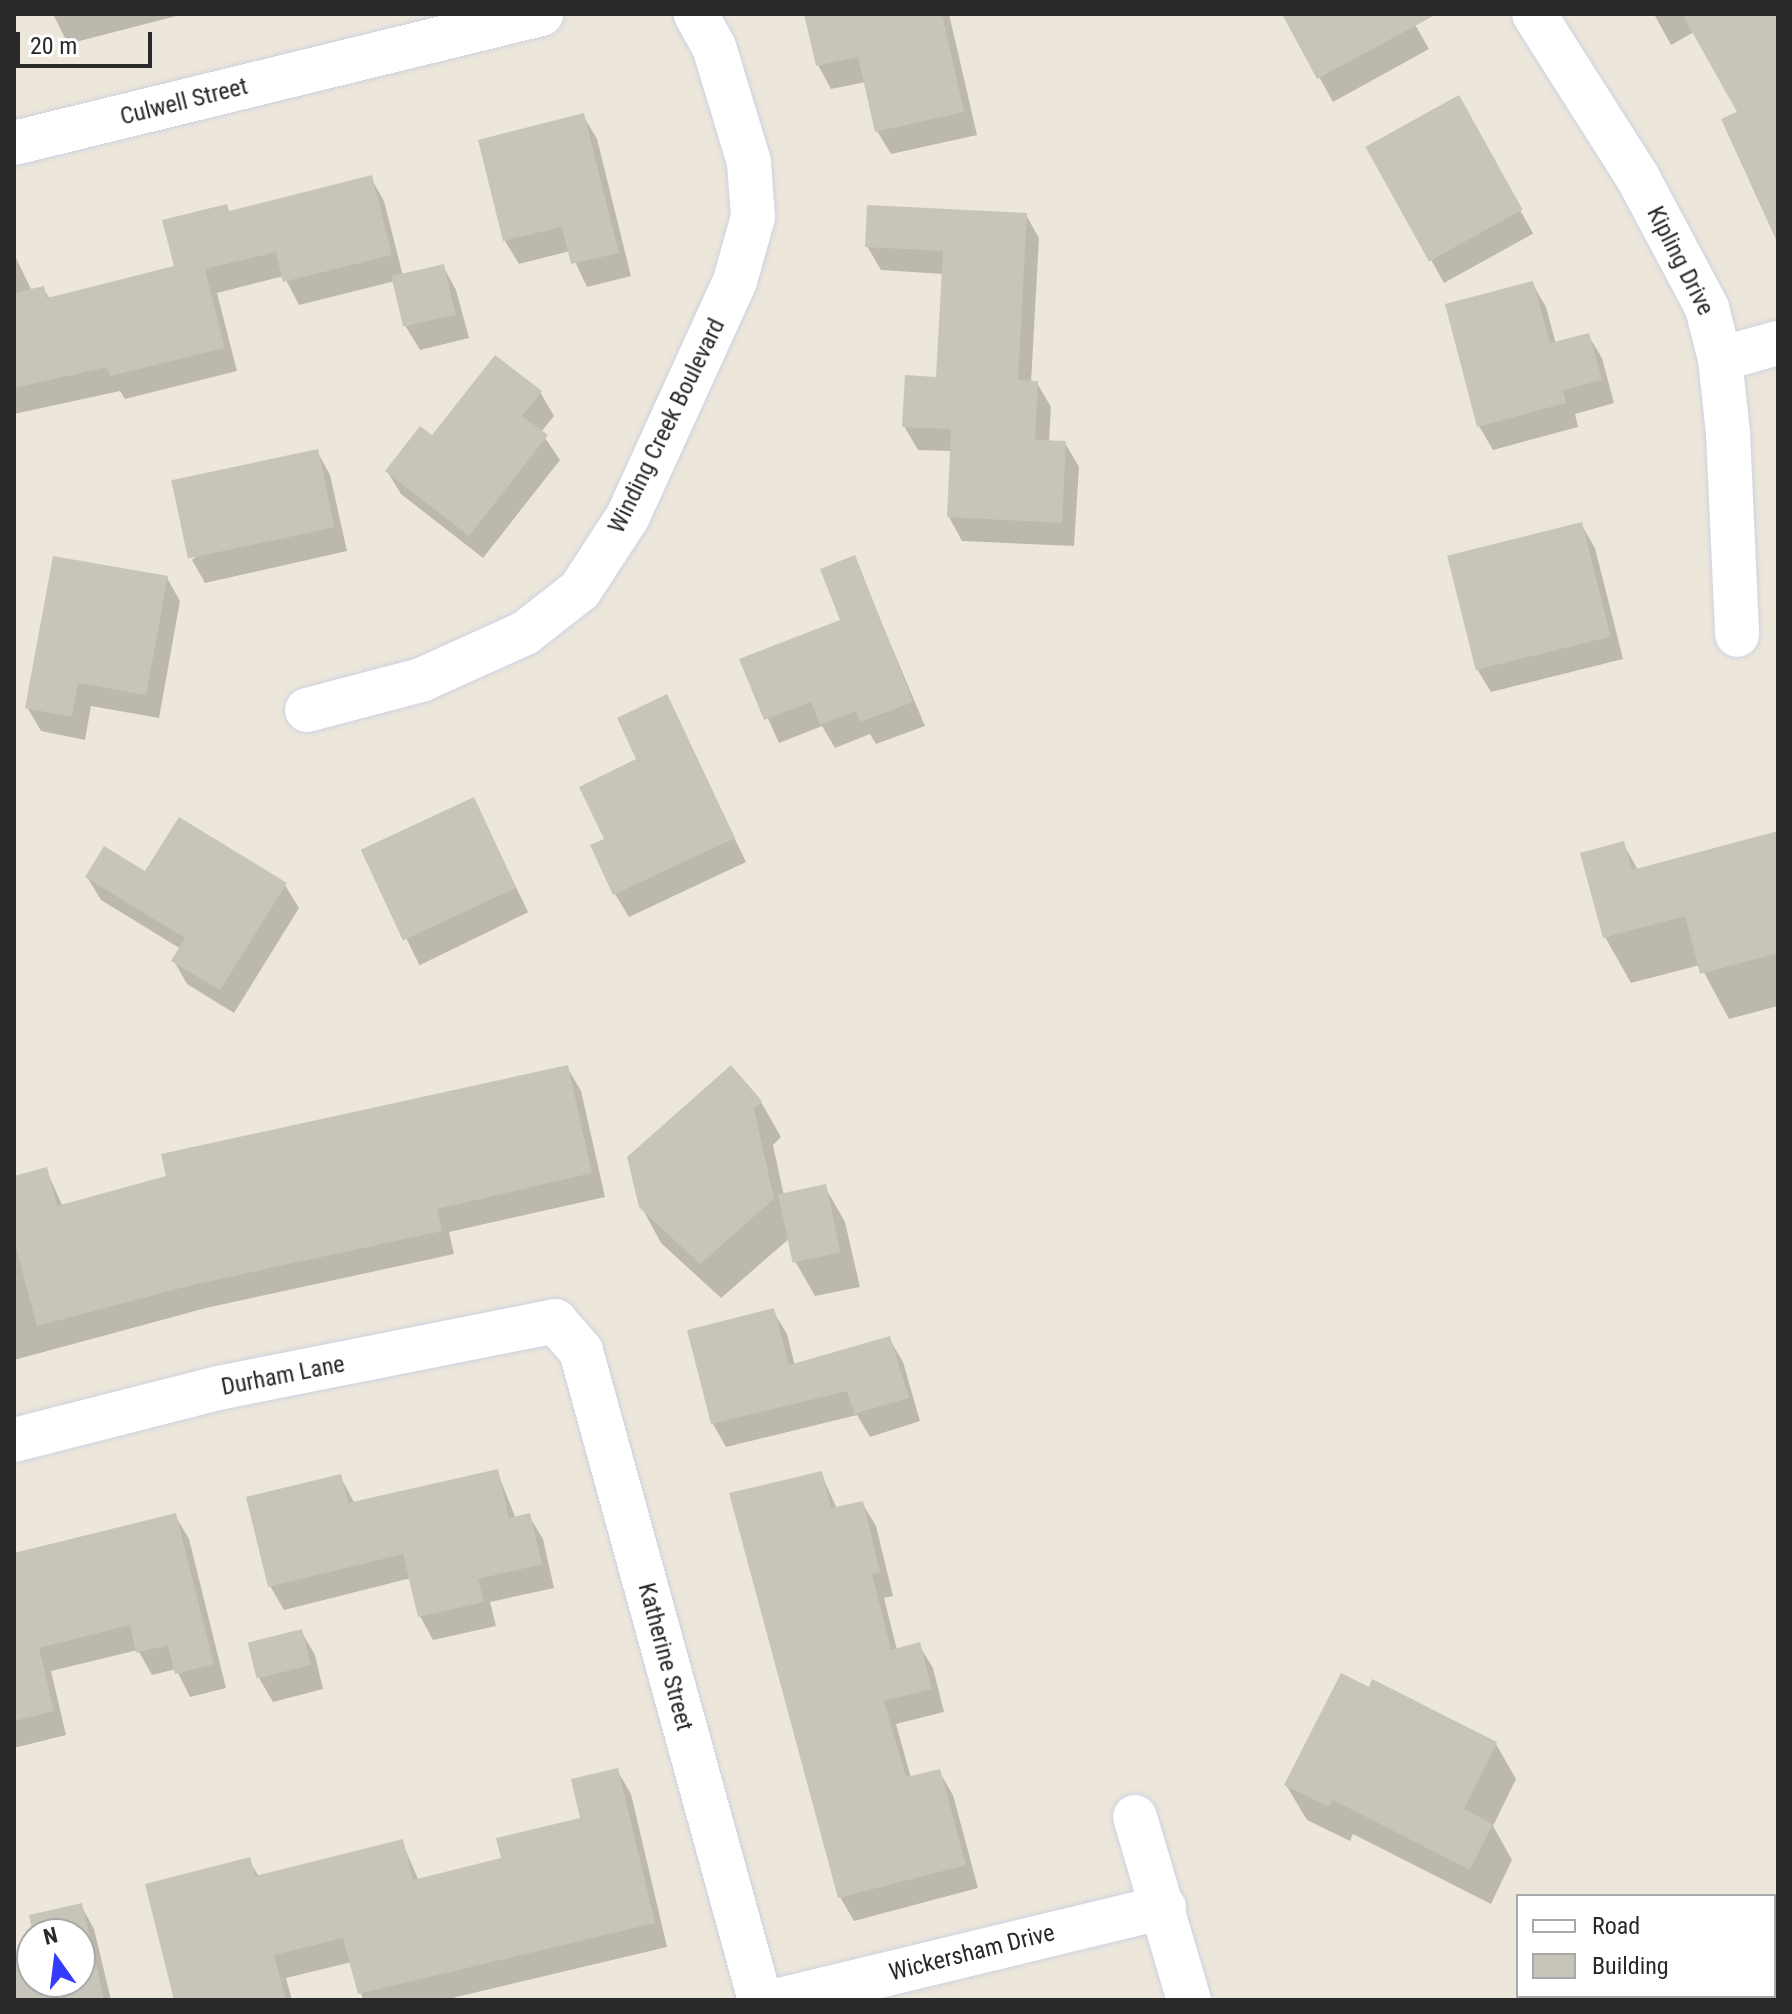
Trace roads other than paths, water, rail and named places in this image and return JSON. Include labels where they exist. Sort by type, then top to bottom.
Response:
[{"type":"street","name":"Culwell Street","points":[[14,143],[541,14]]},
{"type":"street","name":"Winding Creek Boulevard","points":[[307,710],[421,680],[525,633],[580,590],[628,516],[735,281],[753,217],[749,162],[714,47],[696,14]]},
{"type":"street","name":"Kipling Drive","points":[[1534,14],[1638,178],[1707,308],[1720,359],[1737,635]]},
{"type":"street","points":[[1720,359],[1778,343]]},
{"type":"street","name":"Durham Lane","points":[[14,1440],[218,1388],[555,1321]]},
{"type":"street","name":"Katherine Street","points":[[555,1321],[581,1351],[760,2000]]},
{"type":"street","points":[[1135,1817],[1189,2000]]},
{"type":"street","name":"Wickersham Drive","points":[[780,2000],[1164,1907]]}]
